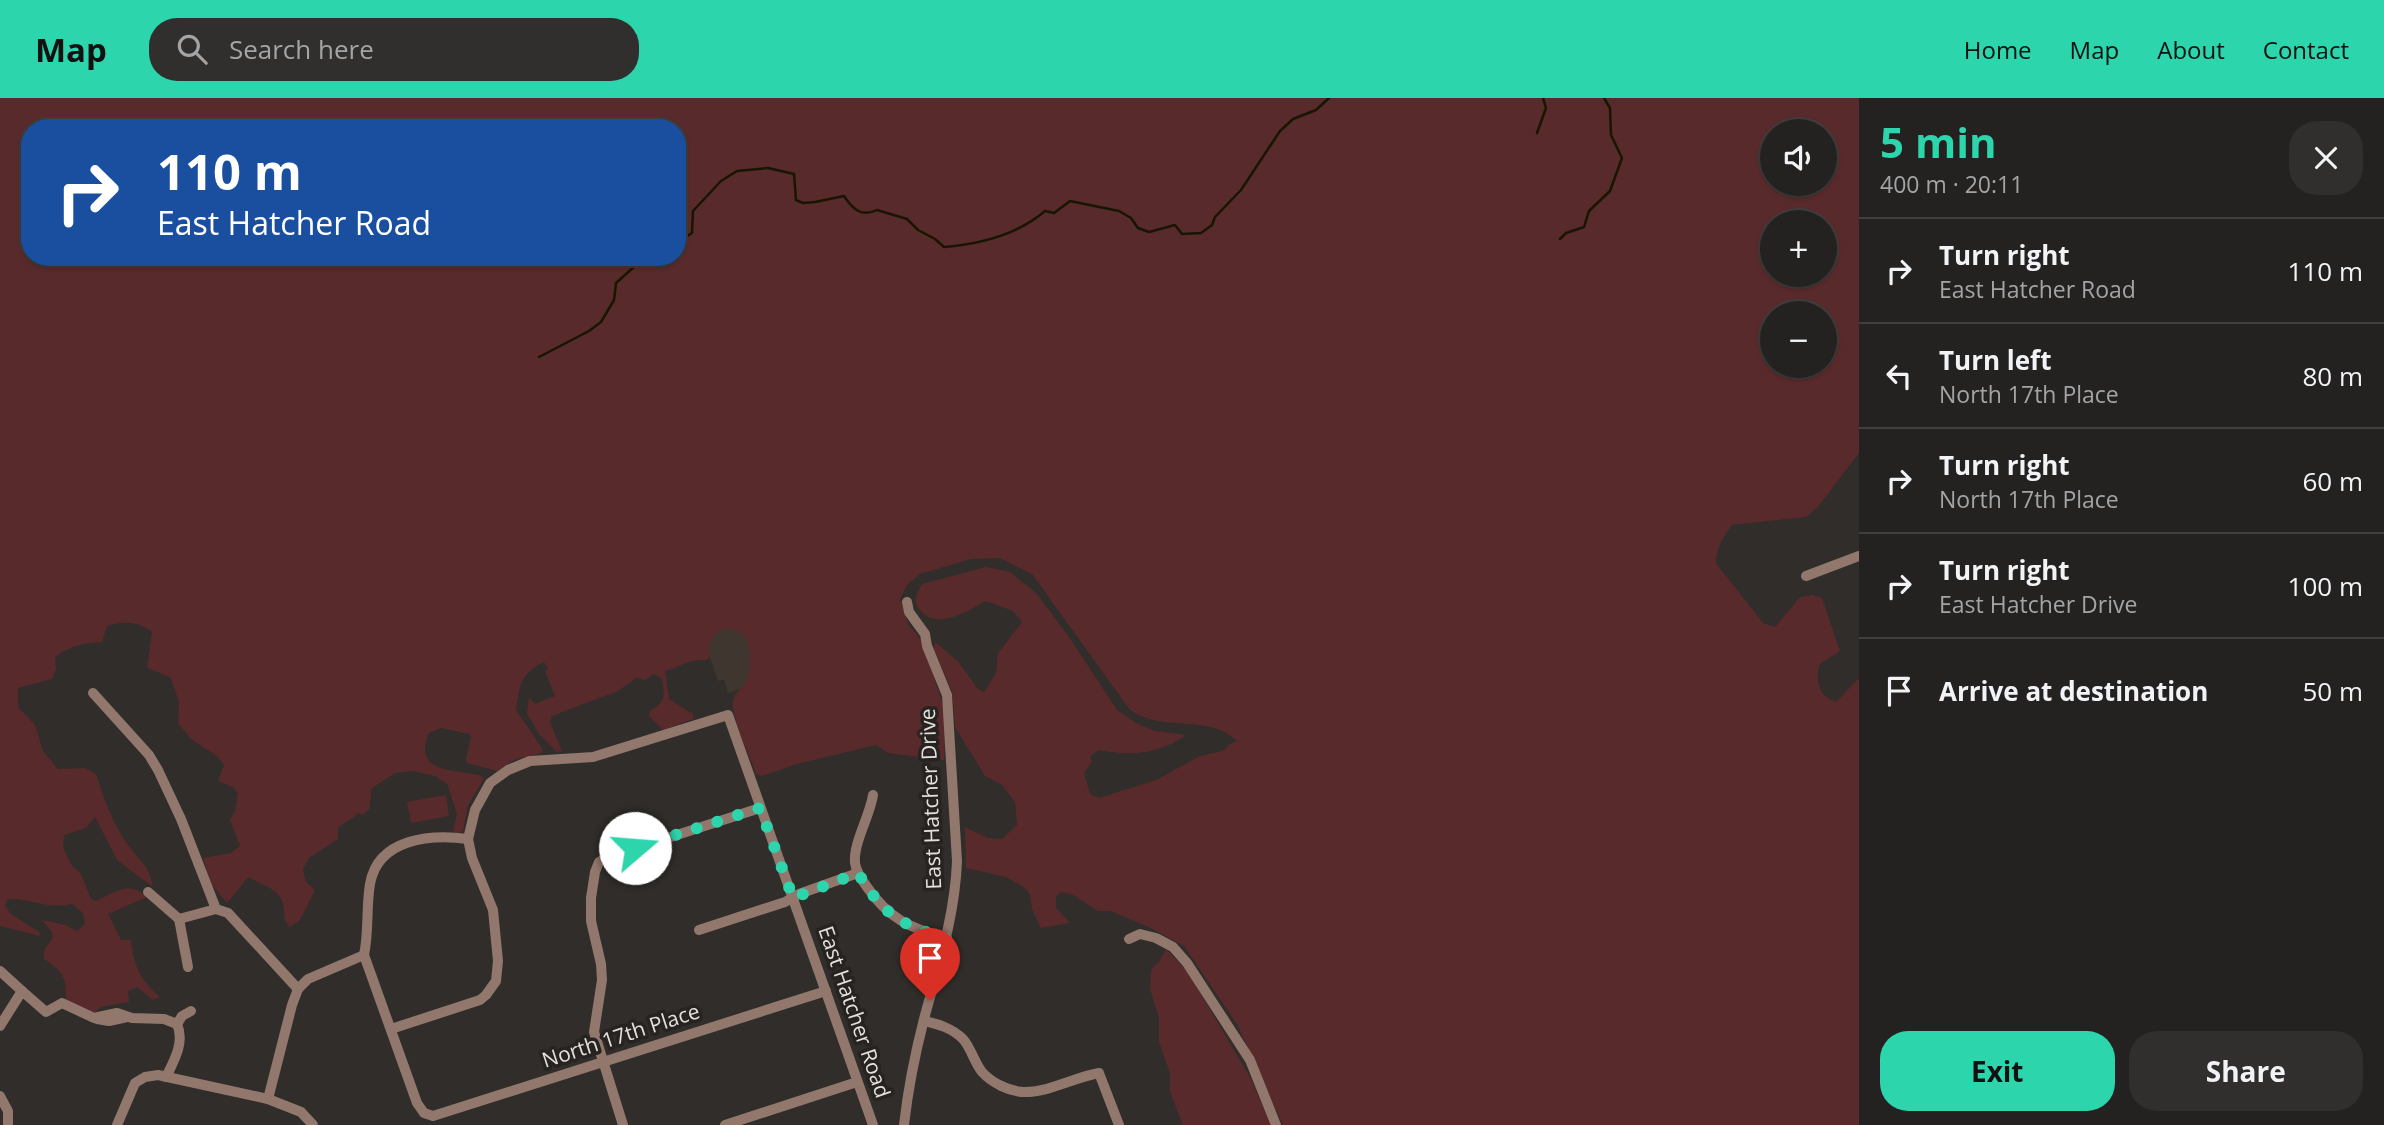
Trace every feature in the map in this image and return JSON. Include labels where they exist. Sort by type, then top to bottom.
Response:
[{"type":"street","points":[[1806,576],[1859,556]]},
{"type":"street","name":"East Hatcher Drive","points":[[904,1125],[908,1089],[946,938],[957,861],[947,695],[927,646],[925,634],[909,612],[907,602]]},
{"type":"street","points":[[93,694],[149,755],[158,770],[181,819],[216,909]]},
{"type":"street","name":"East Hatcher Road","points":[[468,839],[475,810],[482,795],[497,776],[516,766],[530,761],[593,757],[728,715],[873,1125]]},
{"type":"street","points":[[873,795],[871,809],[856,850],[858,873],[872,895],[900,922],[946,938]]},
{"type":"street","points":[[623,1125],[594,1032],[602,980],[593,933],[591,901],[599,862],[760,808]]},
{"type":"street","points":[[428,837],[468,839],[472,858],[493,910],[499,971],[496,981],[480,1000],[391,1029],[364,956],[369,927],[371,879],[388,852],[404,843],[428,837]]},
{"type":"street","points":[[699,930],[858,873]]},
{"type":"street","points":[[148,892],[180,919],[188,967]]},
{"type":"street","points":[[180,919],[216,909],[228,913],[298,989]]},
{"type":"street","points":[[1129,939],[1140,934],[1156,938],[1172,947],[1187,963],[1250,1060],[1276,1125]]},
{"type":"street","points":[[268,1099],[298,989],[308,979],[364,956]]},
{"type":"street","points":[[0,971],[46,1012],[62,1003],[94,1018],[109,1021],[127,1017],[164,1019],[177,1024],[180,1030],[178,1051],[166,1077]]},
{"type":"street","points":[[0,1026],[22,991]]},
{"type":"street","name":"North 17th Place","points":[[391,1029],[417,1103],[428,1115],[442,1114],[827,991]]},
{"type":"street","points":[[177,1024],[182,1016],[191,1011]]},
{"type":"street","points":[[924,1021],[950,1029],[963,1039],[982,1072],[997,1084],[1012,1090],[1035,1091],[1099,1073],[1119,1125]]},
{"type":"street","points":[[117,1125],[135,1083],[145,1077],[158,1075],[268,1099],[301,1112],[313,1125]]},
{"type":"street","points":[[725,1125],[857,1082]]},
{"type":"street","points":[[0,1096],[8,1111],[8,1125]]},
{"type":"shaded area","points":[[0,98],[1859,98],[1859,453],[1817,508],[1806,517],[1732,525],[1721,543],[1716,563],[1763,623],[1775,627],[1800,597],[1812,595],[1822,598],[1840,651],[1820,664],[1819,687],[1825,696],[1836,702],[1859,678],[1859,1125],[1283,1125],[1237,1024],[1184,946],[1149,927],[1110,911],[1098,911],[1073,895],[1062,892],[1056,896],[1056,908],[1070,923],[1041,928],[1032,909],[1030,894],[1025,888],[1006,877],[966,868],[965,827],[988,838],[1002,839],[1017,825],[1015,802],[1002,785],[985,776],[955,727],[952,691],[934,650],[935,642],[958,661],[978,689],[984,692],[996,673],[998,653],[1022,622],[1013,611],[986,601],[952,617],[934,619],[926,616],[916,603],[916,596],[922,584],[986,567],[1010,572],[1037,594],[1117,710],[1155,731],[1186,735],[1165,747],[1144,752],[1098,750],[1090,757],[1092,761],[1084,773],[1090,794],[1099,798],[1156,780],[1200,756],[1223,751],[1237,741],[1213,728],[1156,721],[1130,710],[1032,574],[1000,558],[971,559],[920,574],[907,585],[900,599],[908,624],[922,641],[946,714],[944,760],[888,753],[876,745],[797,764],[762,776],[756,774],[733,706],[735,696],[748,676],[749,652],[743,634],[733,629],[722,630],[714,636],[707,660],[690,662],[665,671],[669,699],[693,714],[693,719],[663,730],[649,716],[650,711],[659,705],[663,698],[662,679],[654,674],[645,680],[636,678],[618,691],[552,716],[550,722],[562,751],[557,752],[539,734],[527,714],[529,698],[535,704],[555,696],[544,662],[526,675],[516,710],[542,748],[542,753],[516,759],[497,771],[467,763],[471,737],[469,734],[441,728],[429,733],[425,746],[426,755],[431,762],[438,767],[480,775],[484,779],[468,805],[463,831],[453,831],[457,813],[447,784],[435,776],[412,771],[395,773],[371,789],[370,808],[363,815],[359,813],[338,828],[338,839],[309,858],[303,869],[306,882],[315,890],[300,920],[290,927],[284,918],[282,901],[270,888],[248,877],[227,903],[212,885],[203,858],[231,853],[240,846],[230,820],[235,811],[238,793],[233,787],[218,781],[224,765],[218,757],[191,739],[178,723],[179,701],[170,677],[147,668],[152,632],[131,623],[107,626],[102,642],[77,646],[55,657],[56,669],[52,679],[18,688],[18,707],[35,725],[43,751],[58,769],[85,768],[96,774],[118,829],[149,873],[153,887],[117,860],[95,817],[86,828],[64,835],[63,848],[72,866],[81,874],[91,899],[96,901],[128,888],[147,897],[108,914],[121,940],[131,940],[139,972],[160,997],[153,1000],[137,987],[128,991],[129,1002],[101,1007],[93,1014],[66,1000],[62,976],[44,959],[44,950],[53,938],[52,932],[42,920],[66,925],[77,931],[85,924],[83,913],[72,904],[56,906],[8,899],[5,906],[11,914],[39,932],[40,936],[0,926]]},
{"type":"shaded area","points":[[741,615],[765,682],[728,693],[724,680],[718,681],[700,629]]},
{"type":"shaded area","points":[[446,795],[449,816],[411,823],[407,802]]},
{"type":"shaded area","points":[[1166,949],[1188,972],[1251,1079],[1271,1125],[1183,1125],[1170,1092],[1170,1073],[1159,1042],[1159,1018],[1150,989],[1151,970]]},
{"type":"waterway","points":[[686,237],[692,233],[693,211],[721,181],[737,171],[768,168],[794,174],[796,200],[803,203],[844,196],[854,208],[862,212],[877,210],[907,219],[918,230],[944,247],[998,237],[1023,226],[1045,211],[1054,213],[1070,201],[1119,211],[1131,218],[1138,228],[1149,232],[1175,225],[1182,234],[1201,233],[1212,225],[1215,217],[1241,190],[1280,131],[1293,119],[1316,110],[1329,98]]},
{"type":"waterway","points":[[1537,133],[1546,108],[1543,98]]},
{"type":"waterway","points":[[1560,239],[1566,233],[1584,227],[1589,211],[1610,191],[1622,158],[1611,135],[1610,108],[1604,98]]},
{"type":"waterway","points":[[539,357],[601,322],[614,300],[616,283],[635,266]]},
{"type":"route","points":[[635,848],[760,808],[793,898],[858,873],[872,895],[900,922],[946,938],[930,1000]]}]
